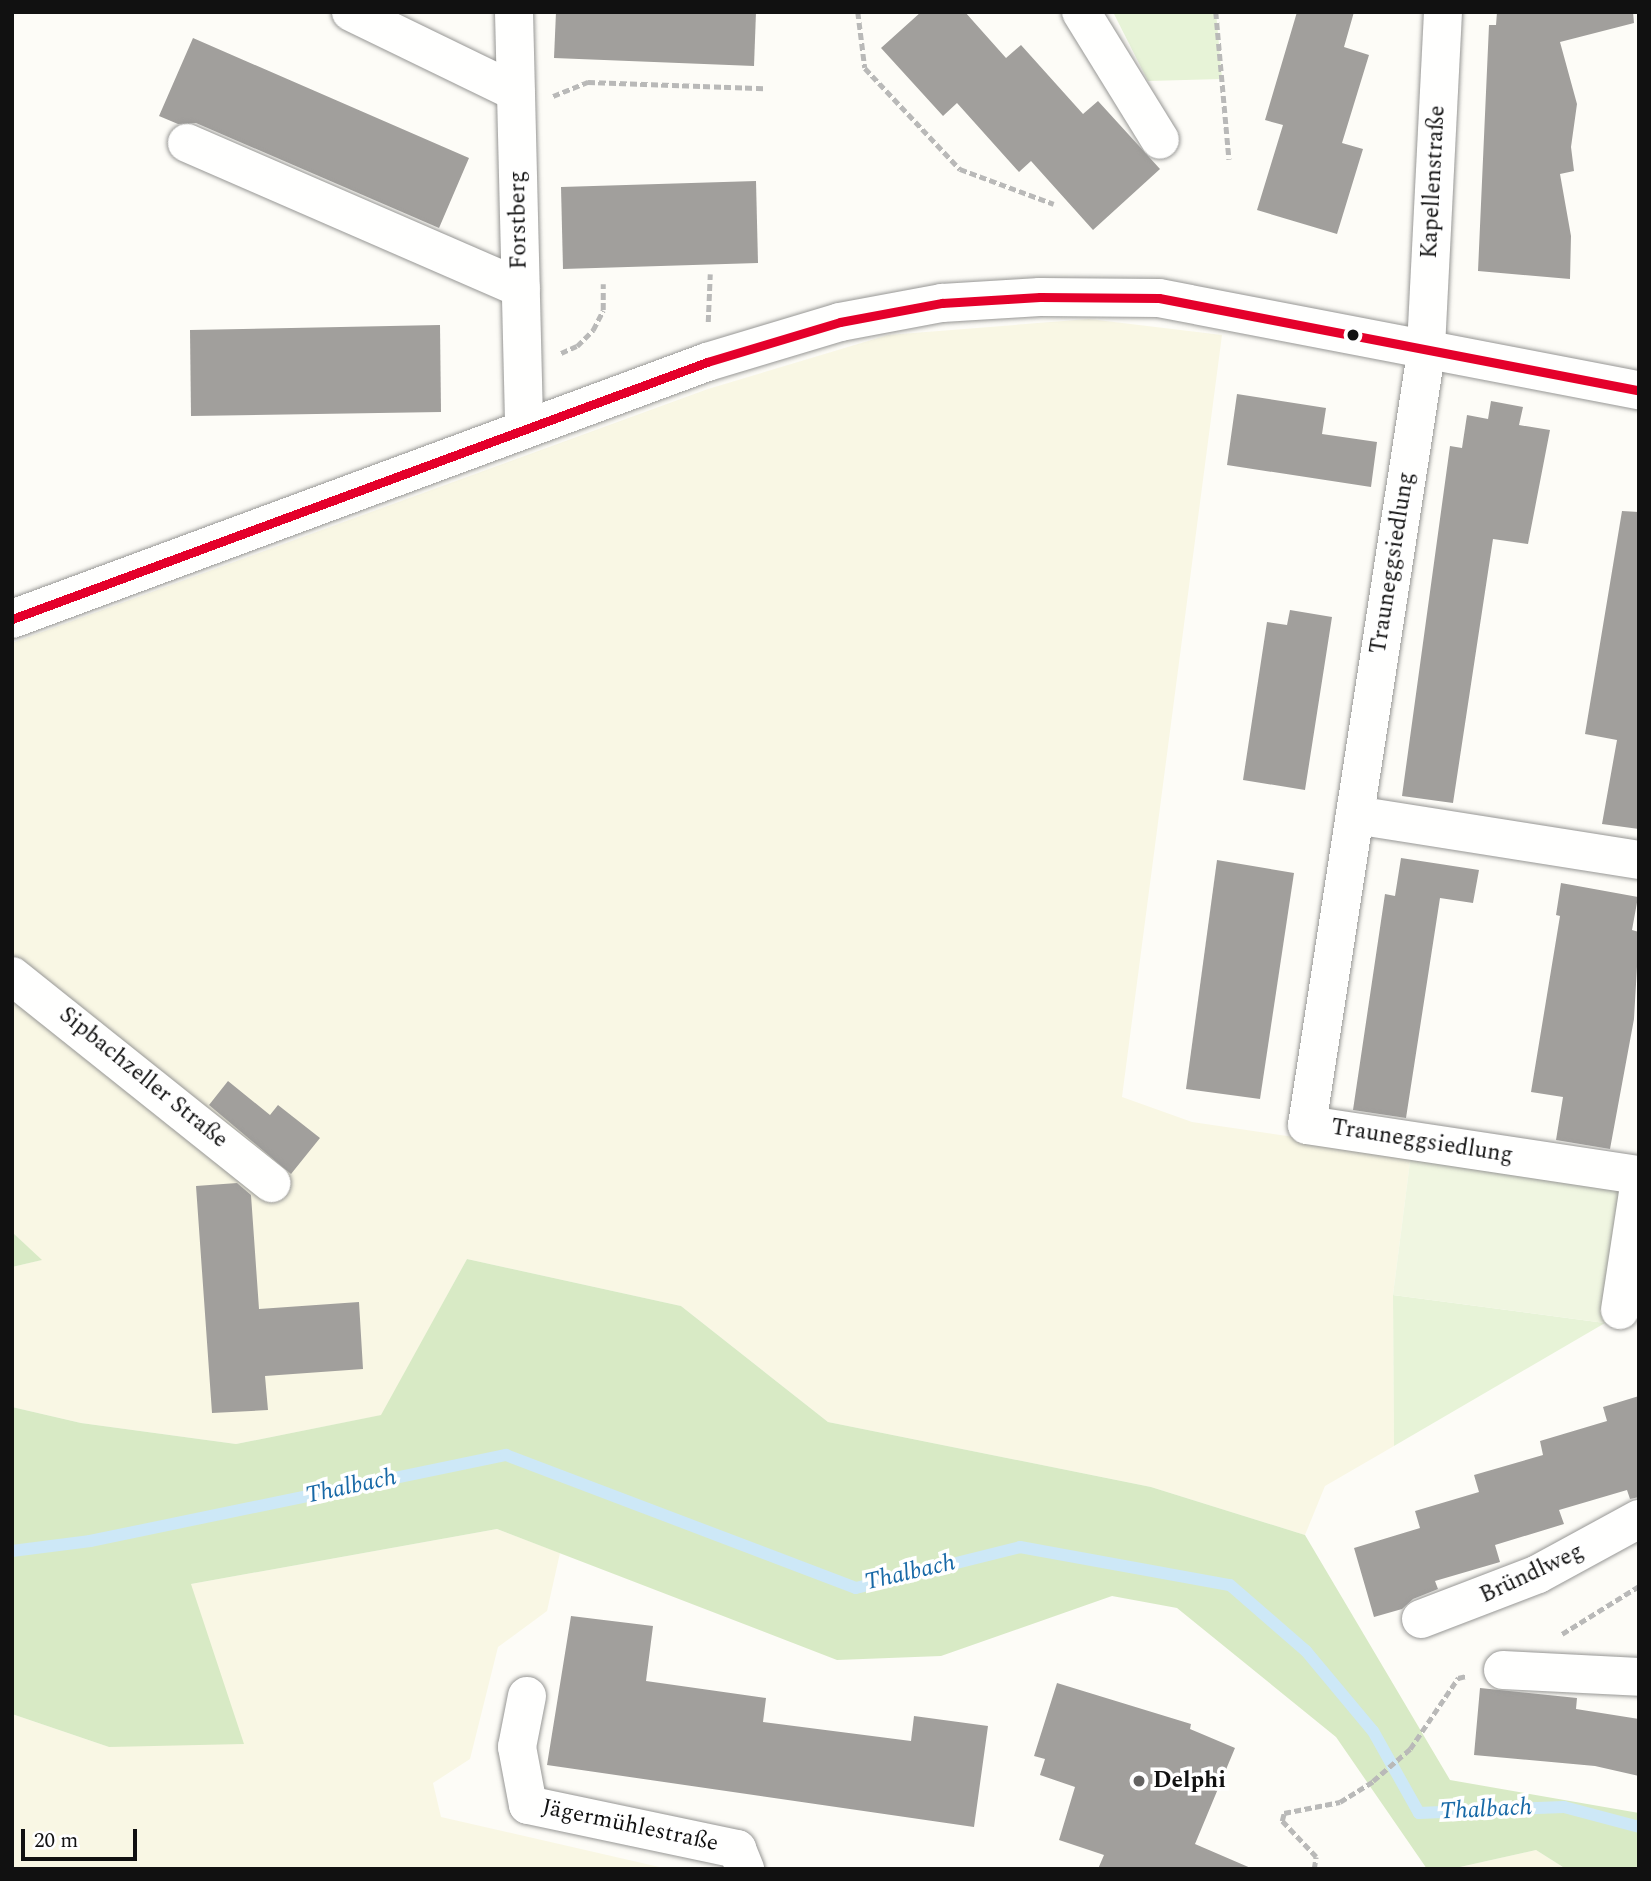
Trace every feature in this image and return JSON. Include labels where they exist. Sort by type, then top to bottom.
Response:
[{"type":"street","points":[[351,12],[516,101]]},
{"type":"street","name":"Forstberg","points":[[514,12],[524,428]]},
{"type":"street","points":[[1081,12],[1160,140]]},
{"type":"street","name":"Kapellenstraße","points":[[1426,353],[1443,12]]},
{"type":"street","points":[[187,143],[521,288]]},
{"type":"street","points":[[12,619],[289,520],[524,428],[720,358],[840,323],[942,303],[1040,297],[1159,298],[1265,315],[1426,353],[1639,390]]},
{"type":"street","name":"Trauneggsiedlung","points":[[1426,353],[1307,1125],[1639,1175]]},
{"type":"street","points":[[1355,815],[1639,860]]},
{"type":"street","name":"Sipbachzeller Straße","points":[[12,976],[271,1183]]},
{"type":"street","points":[[1620,1310],[1639,1186]]},
{"type":"street","name":"Bründlweg","points":[[1421,1619],[1538,1574],[1639,1519]]},
{"type":"street","points":[[1503,1670],[1639,1677]]},
{"type":"street","name":"Jägermühlestraße","points":[[527,1696],[517,1747],[528,1805],[737,1849],[745,1869]]},
{"type":"path","points":[[858,12],[865,68],[960,169],[1054,204]]},
{"type":"path","points":[[1216,12],[1228,159]]},
{"type":"path","points":[[516,101],[588,82],[764,88]]},
{"type":"path","points":[[522,358],[553,356],[577,346],[593,330],[603,310],[603,284]]},
{"type":"path","points":[[1314,1869],[1316,1857],[1282,1821],[1284,1813],[1340,1802],[1373,1781],[1410,1749]]},
{"type":"shaded area","points":[[1089,319],[1222,335],[1122,1097],[1192,1122],[1411,1154],[1393,1295],[1394,1446],[1325,1486],[1305,1535],[1151,1487],[828,1422],[681,1306],[467,1259],[382,1415],[236,1444],[81,1423],[12,1407],[12,1267],[41,1260],[12,1232],[12,643],[708,389],[888,335]]},
{"type":"shaded area","points":[[497,1529],[560,1553],[547,1611],[498,1647],[470,1759],[433,1783],[441,1817],[668,1869],[12,1869],[12,1714],[109,1747],[191,1584]]},
{"type":"shaded area","points":[[1536,1850],[1566,1869],[1451,1869]]},
{"type":"green space","points":[[1113,12],[1216,12],[1222,79],[1148,81]]},
{"type":"green space","points":[[1411,1154],[1627,1187],[1605,1323],[1393,1295]]},
{"type":"green space","points":[[12,1232],[42,1260],[12,1267]]},
{"type":"green space","points":[[467,1259],[681,1306],[828,1422],[1151,1487],[1305,1535],[1450,1780],[1639,1813],[1639,1869],[1566,1869],[1536,1850],[1451,1869],[1427,1869],[1336,1737],[1177,1608],[1112,1596],[941,1656],[837,1660],[497,1529],[191,1584],[244,1744],[109,1747],[12,1714],[12,1407],[81,1423],[236,1444],[381,1415]]},
{"type":"green space","points":[[1393,1295],[1605,1323],[1394,1446]]},
{"type":"building","points":[[556,12],[756,12],[754,66],[554,58]]},
{"type":"building","points":[[921,12],[965,12],[1006,58],[1021,45],[1083,114],[1098,101],[1160,169],[1093,230],[1031,161],[1019,172],[957,103],[943,116],[881,48]]},
{"type":"building","points":[[1297,12],[1354,12],[1344,47],[1369,55],[1342,143],[1363,149],[1337,234],[1257,210],[1283,125],[1265,120]]},
{"type":"building","points":[[1497,12],[1633,12],[1634,23],[1560,42],[1577,104],[1571,147],[1574,171],[1560,174],[1571,236],[1570,279],[1478,271],[1489,25],[1496,25]]},
{"type":"building","points":[[193,38],[469,158],[439,228],[196,123],[178,124],[159,116]]},
{"type":"building","points":[[756,181],[758,263],[563,269],[561,187]]},
{"type":"building","points":[[440,325],[441,412],[191,416],[190,330]]},
{"type":"building","points":[[1237,394],[1326,408],[1322,434],[1377,442],[1371,487],[1227,465]]},
{"type":"building","points":[[1491,401],[1523,407],[1519,425],[1550,430],[1528,544],[1493,539],[1453,803],[1402,796],[1450,446],[1462,448],[1467,415],[1488,419]]},
{"type":"building","points":[[1622,511],[1639,512],[1639,829],[1602,824],[1617,740],[1585,734]]},
{"type":"building","points":[[1290,610],[1332,617],[1305,790],[1243,780],[1267,622],[1287,625]]},
{"type":"building","points":[[1401,858],[1479,870],[1473,903],[1440,898],[1406,1118],[1353,1110],[1385,894],[1395,896]]},
{"type":"building","points":[[1217,860],[1294,873],[1260,1099],[1186,1089]]},
{"type":"building","points":[[1561,883],[1638,897],[1632,930],[1639,932],[1634,1019],[1610,1149],[1556,1140],[1563,1097],[1531,1092],[1560,916],[1556,915]]},
{"type":"building","points":[[228,1081],[270,1115],[278,1105],[320,1138],[291,1174],[209,1105]]},
{"type":"building","points":[[237,1183],[251,1195],[259,1309],[359,1302],[363,1369],[265,1376],[268,1410],[212,1413],[196,1186]]},
{"type":"building","points":[[1639,1396],[1639,1497],[1630,1499],[1627,1490],[1559,1510],[1564,1524],[1495,1545],[1500,1562],[1435,1581],[1438,1589],[1413,1599],[1402,1609],[1374,1617],[1354,1548],[1420,1528],[1415,1511],[1479,1492],[1474,1475],[1543,1455],[1540,1441],[1607,1421],[1603,1407]]},
{"type":"building","points":[[571,1616],[653,1626],[646,1681],[766,1698],[763,1722],[911,1741],[914,1716],[988,1726],[974,1827],[547,1765]]},
{"type":"building","name":"Delphi","points":[[1057,1683],[1191,1724],[1190,1729],[1235,1748],[1195,1844],[1253,1869],[1098,1869],[1104,1855],[1059,1840],[1075,1787],[1040,1775],[1045,1759],[1034,1756]]},
{"type":"building","points":[[1480,1688],[1577,1698],[1576,1709],[1639,1719],[1639,1776],[1595,1766],[1474,1755]]},
{"type":"waterway","name":"Thalbach","points":[[12,1551],[90,1541],[506,1455],[856,1588],[1020,1547],[1230,1585],[1306,1651],[1373,1731],[1419,1813],[1564,1807],[1639,1827]]},
{"type":"transit line","points":[[12,619],[707,362],[840,322],[942,303],[1040,297],[1159,298],[1639,390]]},
{"type":"place","name":"Delphi","points":[[1139,1781]]}]
